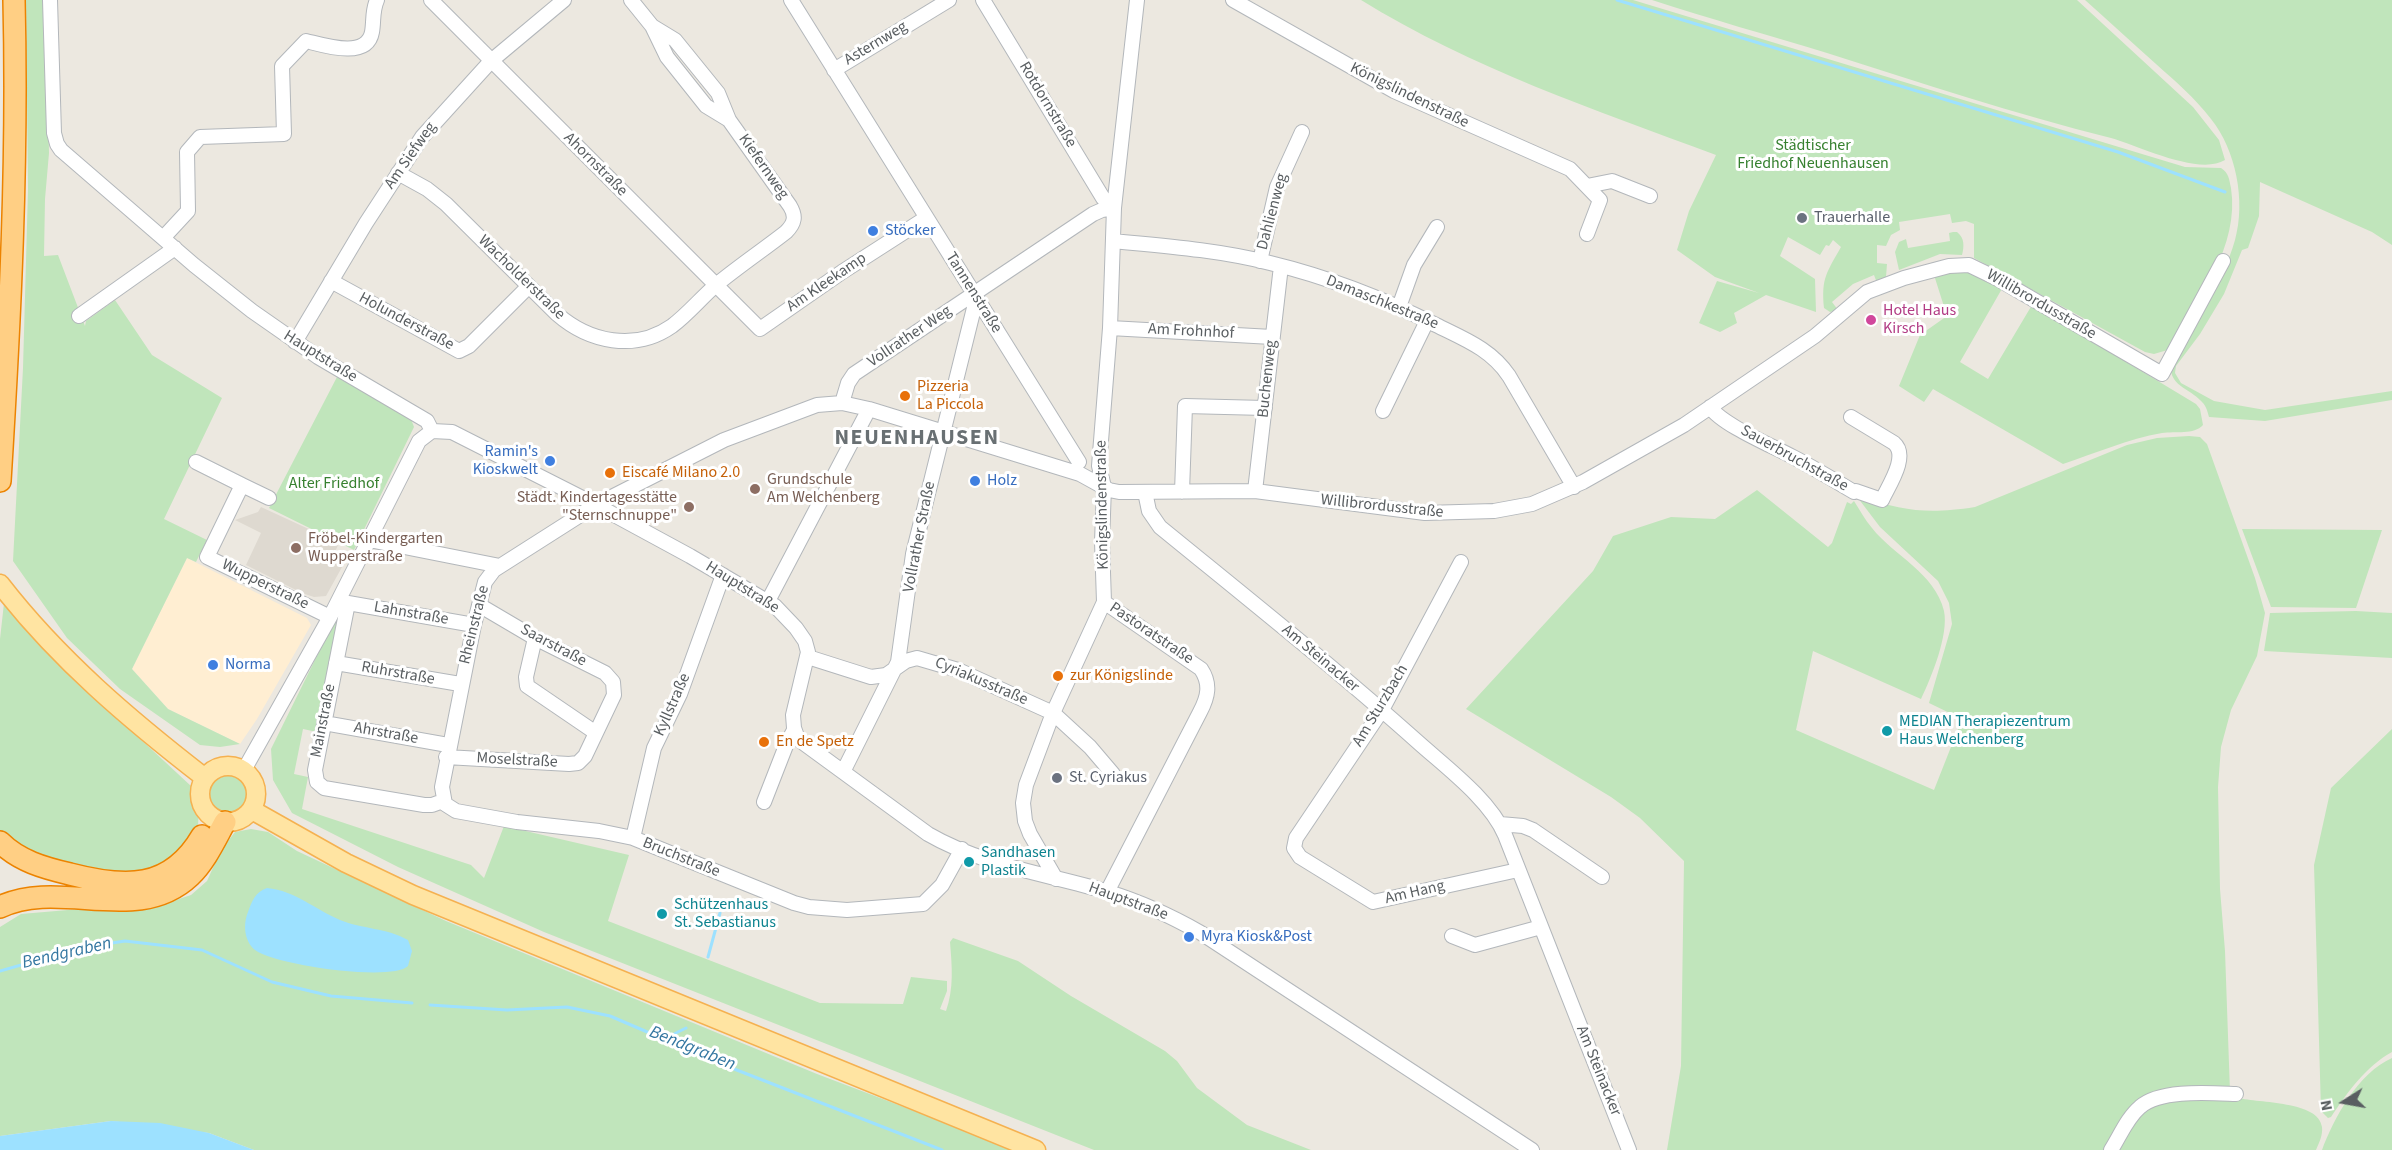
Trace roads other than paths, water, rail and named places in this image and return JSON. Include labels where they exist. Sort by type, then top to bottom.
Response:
[{"type":"highway","points":[[0,481],[14,210],[16,99],[14,0]]},
{"type":"highway","points":[[0,842],[17,855],[38,866],[94,880],[131,884],[156,878],[181,863],[218,820]]},
{"type":"highway","points":[[0,907],[22,899],[41,896],[124,901],[162,893],[191,875],[218,820]]},
{"type":"main road","points":[[0,584],[51,644],[103,695],[205,778]]},
{"type":"main road","points":[[223,766],[233,766],[244,770],[254,781],[256,788],[257,796],[252,810],[244,818],[218,820],[203,806],[200,797],[200,788],[205,778],[212,771],[223,766]]},
{"type":"main road","points":[[252,810],[346,863],[433,904],[1036,1150]]},
{"type":"street","name":"Hauptstraße","points":[[50,0],[54,129],[56,141],[61,150],[175,248],[252,311],[295,342],[422,417],[428,422],[432,431],[447,431],[463,436],[596,505],[768,601],[796,628],[805,642],[808,657]]},
{"type":"street","points":[[163,238],[188,211],[187,152],[200,137],[284,134],[282,66],[306,40],[337,48],[356,48],[365,44],[371,36],[373,10],[377,0]]},
{"type":"street","name":"Ahornstraße","points":[[431,0],[760,329]]},
{"type":"street","name":"Am Siefweg","points":[[295,342],[398,173],[431,126],[491,61],[564,0]]},
{"type":"street","name":"Kiefernweg","points":[[631,0],[652,26],[665,53],[706,106],[729,120],[790,206],[794,220],[786,231],[715,286]]},
{"type":"street","name":"Tannenstraße","points":[[791,0],[1079,462]]},
{"type":"street","name":"Asternweg","points":[[834,70],[949,0]]},
{"type":"street","name":"Rotdornstraße","points":[[983,0],[1103,198],[1114,208]]},
{"type":"street","name":"Königslindenstraße","points":[[1056,879],[1030,834],[1023,808],[1026,785],[1053,713],[1104,602],[1102,542],[1104,487],[1099,466],[1110,328],[1114,208],[1137,0]]},
{"type":"street","name":"Königslindenstraße","points":[[1233,0],[1395,91],[1570,169],[1600,200],[1587,234]]},
{"type":"street","name":"Dahlienweg","points":[[1260,261],[1277,187],[1302,132]]},
{"type":"street","name":"Wacholderstraße","points":[[398,173],[427,189],[446,204],[574,328],[599,338],[621,341],[643,339],[664,330],[680,319],[715,286]]},
{"type":"street","points":[[1587,186],[1612,181],[1650,196]]},
{"type":"street","name":"Vollrather Weg","points":[[842,403],[853,375],[1093,214],[1114,208]]},
{"type":"street","name":"Am Kleekamp","points":[[760,329],[842,272],[926,218]]},
{"type":"street","points":[[1399,307],[1414,265],[1437,226]]},
{"type":"street","name":"Damaschkestraße","points":[[1113,241],[1189,249],[1281,266],[1399,307],[1484,349],[1498,361],[1516,387],[1574,487]]},
{"type":"street","points":[[79,316],[175,248]]},
{"type":"street","name":"Willibrordusstraße","points":[[596,505],[724,440],[813,406],[842,403],[943,431],[1080,474],[1119,492],[1255,491],[1406,512],[1451,514],[1494,512],[1545,500],[1631,456],[1710,407],[1815,336],[1867,292],[1921,272],[1956,265],[1973,267],[2005,282],[2162,374],[2223,261]]},
{"type":"street","name":"Buchenweg","points":[[1255,491],[1281,266]]},
{"type":"street","name":"Holunderstraße","points":[[331,281],[459,351],[470,346],[529,286]]},
{"type":"street","name":"Vollrather Straße","points":[[843,772],[896,668],[901,652],[913,554],[974,308],[974,294]]},
{"type":"street","points":[[1383,411],[1427,321]]},
{"type":"street","name":"Am Frohnhof","points":[[1110,328],[1272,337]]},
{"type":"street","points":[[1182,492],[1185,406],[1264,408]]},
{"type":"street","name":"Sauerbruchstraße","points":[[1710,407],[1715,414],[1731,424],[1854,492],[1882,500],[1900,459],[1899,448],[1851,417]]},
{"type":"street","points":[[768,601],[869,409]]},
{"type":"street","name":"Wupperstraße","points":[[244,770],[330,617],[416,445],[422,437],[432,431]]},
{"type":"street","points":[[196,462],[268,498]]},
{"type":"street","name":"Wupperstraße","points":[[242,485],[207,557],[330,617]]},
{"type":"street","name":"Am Steinacker","points":[[1145,492],[1149,511],[1160,527],[1382,710],[1460,779],[1500,825],[1629,1150]]},
{"type":"street","name":"Rheinstraße","points":[[443,801],[441,792],[447,751],[460,684],[486,579],[500,566],[596,505]]},
{"type":"street","points":[[369,540],[500,566]]},
{"type":"street","name":"Am Sturzbach","points":[[1294,846],[1298,834],[1382,710],[1461,562]]},
{"type":"street","name":"Kyllstraße","points":[[633,838],[654,748],[680,694],[723,575]]},
{"type":"street","name":"Pastoratstraße","points":[[1104,602],[1201,669],[1208,690],[1204,705],[1107,892]]},
{"type":"street","name":"Lahnstraße","points":[[348,603],[474,625]]},
{"type":"street","name":"Mainstraße","points":[[348,603],[314,774],[319,785],[424,805],[435,805],[443,801]]},
{"type":"street","name":"Saarstraße","points":[[479,605],[535,638],[608,675],[613,682],[614,695],[596,733]]},
{"type":"street","points":[[535,638],[526,680],[528,688],[596,733]]},
{"type":"street","points":[[764,802],[794,730],[794,708],[808,657]]},
{"type":"street","name":"Cyriakusstraße","points":[[808,657],[871,677],[883,676],[910,660],[926,659],[967,673],[1053,713],[1090,747],[1113,774]]},
{"type":"street","name":"Ruhrstraße","points":[[336,663],[460,684]]},
{"type":"street","name":"Ahrstraße","points":[[324,723],[447,751]]},
{"type":"street","name":"Hauptstraße","points":[[794,730],[802,743],[928,834],[962,849],[1150,907],[1201,933],[1532,1150]]},
{"type":"street","name":"Moselstraße","points":[[447,751],[569,764],[578,763],[585,756],[596,733]]},
{"type":"street","name":"Bruchstraße","points":[[443,801],[451,809],[468,814],[517,822],[591,829],[633,838],[809,908],[864,910],[920,905],[928,901],[939,889],[962,849]]},
{"type":"street","points":[[1500,825],[1523,826],[1533,830],[1602,877]]},
{"type":"street","name":"Am Hang","points":[[1294,846],[1300,857],[1373,902],[1518,870]]},
{"type":"street","points":[[1452,936],[1475,945],[1540,927]]},
{"type":"street","points":[[2111,1150],[2132,1116],[2152,1099],[2176,1095],[2236,1094]]},
{"type":"water","points":[[267,888],[287,893],[340,920],[392,933],[408,940],[412,951],[408,966],[398,971],[380,972],[333,970],[285,961],[266,956],[255,950],[247,937],[245,922],[255,897]]},
{"type":"water","points":[[111,1121],[160,1123],[209,1133],[254,1150],[0,1150],[0,1136]]},
{"type":"waterway","points":[[1617,0],[2118,152],[2225,192]]},
{"type":"waterway","points":[[708,957],[720,913]]},
{"type":"waterway","name":"Bendgraben","points":[[0,971],[80,948],[125,941],[202,950],[272,982],[331,996],[412,1003]]},
{"type":"waterway","name":"Bendgraben","points":[[430,1005],[507,1010],[567,1007],[610,1016],[729,1067],[942,1150]]},
{"type":"waterway","points":[[664,1039],[686,1028]]},
{"type":"place","name":"Trauerhalle","points":[[1802,218]]},
{"type":"place","name":"Stöcker","points":[[873,231]]},
{"type":"place","name":"Hotel Haus Kirsch","points":[[1871,320]]},
{"type":"place","name":"Pizzeria La Piccola","points":[[905,396]]},
{"type":"place","name":"Ramin's Kioskwelt","points":[[550,461]]},
{"type":"place","name":"Eiscafé Milano 2.0","points":[[610,473]]},
{"type":"place","name":"Holz","points":[[975,481]]},
{"type":"place","name":"Grundschule Am Welchenberg","points":[[755,489]]},
{"type":"place","name":"Städt. Kindertagesstätte \"Sternschnuppe\"","points":[[689,507]]},
{"type":"place","name":"Fröbel-Kindergarten Wupperstraße","points":[[296,548]]},
{"type":"place","name":"Norma","points":[[213,665]]},
{"type":"place","name":"zur Königslinde","points":[[1058,676]]},
{"type":"place","name":"MEDIAN Therapiezentrum Haus Welchenberg","points":[[1887,731]]},
{"type":"place","name":"En de Spetz","points":[[764,742]]},
{"type":"place","name":"St. Cyriakus","points":[[1057,778]]},
{"type":"place","name":"Sandhasen Plastik","points":[[969,862]]},
{"type":"place","name":"Schützenhaus St. Sebastianus","points":[[662,914]]},
{"type":"place","name":"Myra Kiosk&Post","points":[[1189,937]]},
{"type":"district","name":"NEUENHAUSEN","points":[[917,439]]},
{"type":"park label","name":"Städtischer Friedhof Neuenhausen","points":[[1813,155]]},
{"type":"park label","name":"Alter Friedhof","points":[[334,484]]}]
